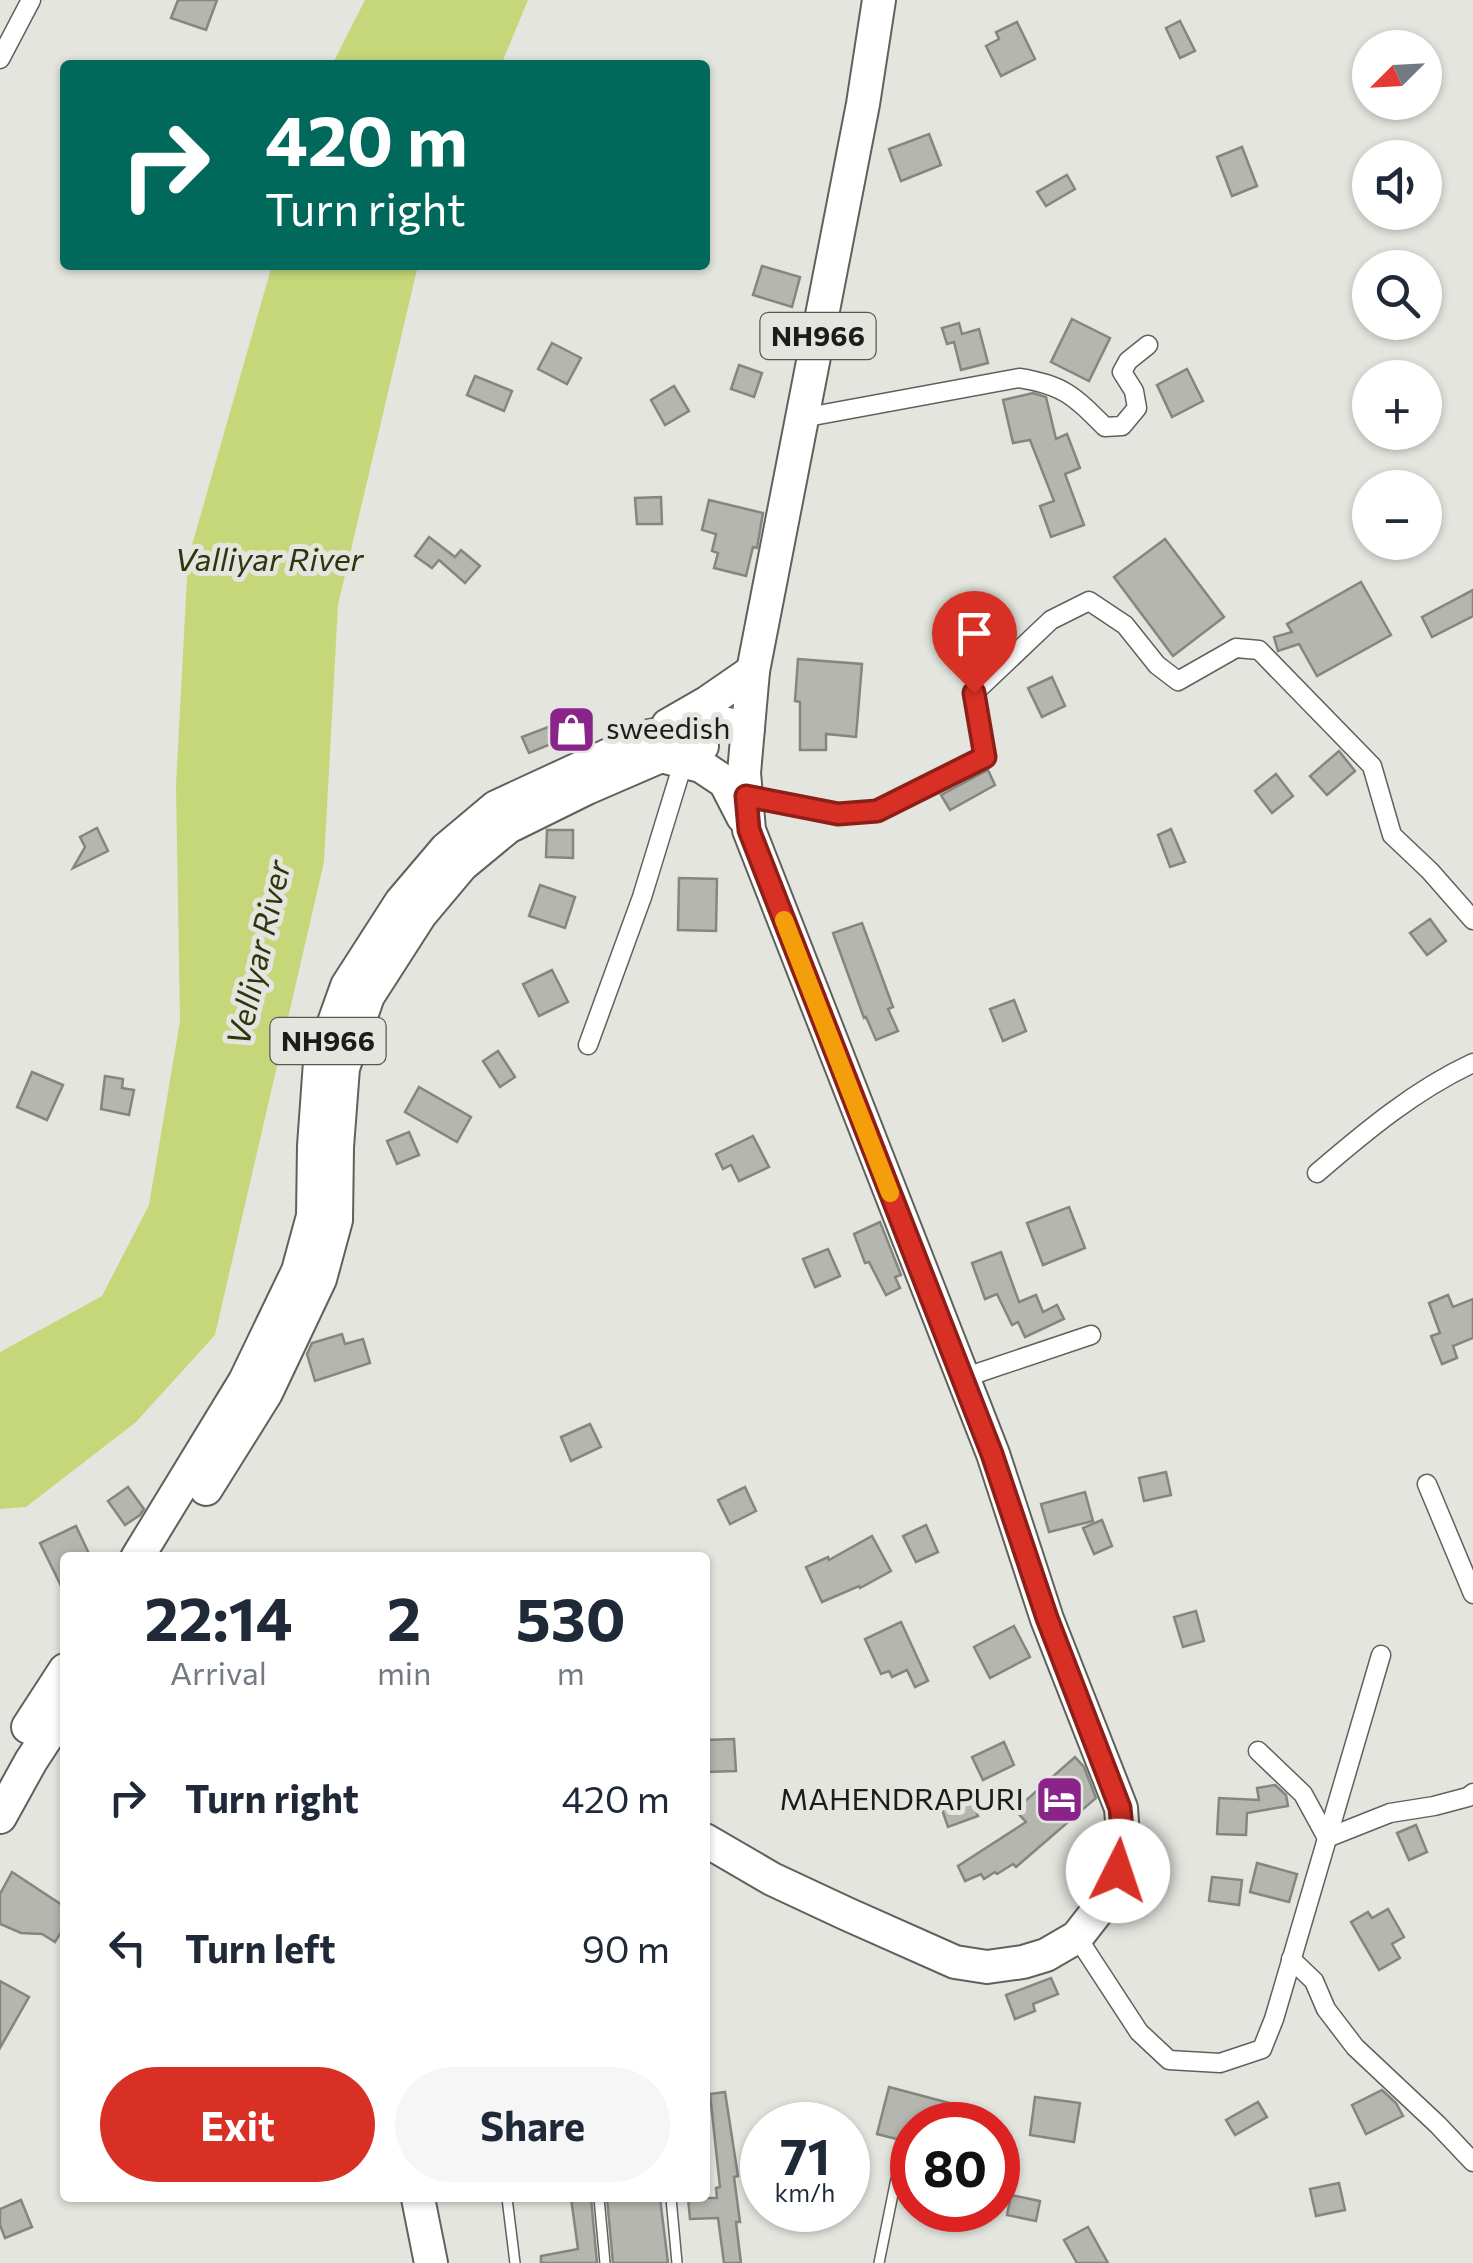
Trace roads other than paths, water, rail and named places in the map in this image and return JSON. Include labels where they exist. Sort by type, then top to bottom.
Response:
[{"type":"highway","name":"NH966","points":[[166,1552],[266,1393],[320,1278],[336,1220],[343,1068],[368,996],[420,916],[462,866],[508,827],[665,751],[708,702],[753,671],[880,0]]},
{"type":"highway","points":[[749,830],[744,773],[753,671]]},
{"type":"highway","name":"NH966","points":[[141,1552],[245,1381],[298,1270],[313,1216],[320,1062],[348,986],[401,902],[446,849],[496,807],[665,751],[747,738]]},
{"type":"highway","points":[[665,751],[726,782],[749,830],[992,1454],[1047,1618],[1120,1808],[1124,1850],[1112,1892],[1077,1937],[1046,1955],[988,1966],[955,1962],[772,1879],[710,1843]]},
{"type":"highway","points":[[0,1774],[60,1678]]},
{"type":"highway","points":[[0,1818],[60,1717]]},
{"type":"highway","points":[[419,2202],[431,2263]]},
{"type":"street","points":[[0,58],[31,0]]},
{"type":"street","points":[[802,418],[1019,378],[1050,383],[1083,403],[1105,426],[1122,426],[1137,408],[1134,392],[1122,372],[1128,361],[1148,346]]},
{"type":"street","points":[[746,796],[838,814],[877,811],[985,757],[974,693],[1051,620],[1089,602],[1126,625],[1157,666],[1178,681],[1236,648],[1259,650],[1372,766],[1392,834],[1473,920]]},
{"type":"street","points":[[588,1044],[642,897],[665,751]]},
{"type":"street","points":[[1317,1173],[1382,1118],[1473,1063]]},
{"type":"street","points":[[962,1378],[1091,1336]]},
{"type":"street","points":[[1427,1484],[1473,1594]]},
{"type":"street","points":[[1077,1937],[1139,2032],[1169,2060],[1220,2063],[1262,2049],[1274,2020],[1381,1655]]},
{"type":"street","points":[[1258,1751],[1303,1794],[1327,1838]]},
{"type":"street","points":[[1327,1838],[1390,1813],[1434,1806],[1473,1793]]},
{"type":"street","points":[[1292,1959],[1314,1981],[1326,2008],[1355,2047],[1473,2162]]},
{"type":"lane","points":[[507,2202],[515,2263]]},
{"type":"lane","points":[[599,2202],[605,2263]]},
{"type":"lane","points":[[671,2202],[676,2263]]},
{"type":"lane","points":[[879,2263],[890,2209]]},
{"type":"water","points":[[365,0],[528,0],[503,60],[335,60]]},
{"type":"water","name":"Valliyar River","points":[[271,270],[417,270],[338,605],[324,862],[215,1335],[136,1422],[26,1507],[0,1509],[0,1352],[102,1296],[149,1205],[180,1021],[176,785],[188,559]]},
{"type":"place","name":"sweedish","points":[[571,729]]},
{"type":"place","name":"MAHENDRAPURI","points":[[1059,1800]]},
{"type":"water label","name":"Velliyar River","points":[[259,953]]}]
